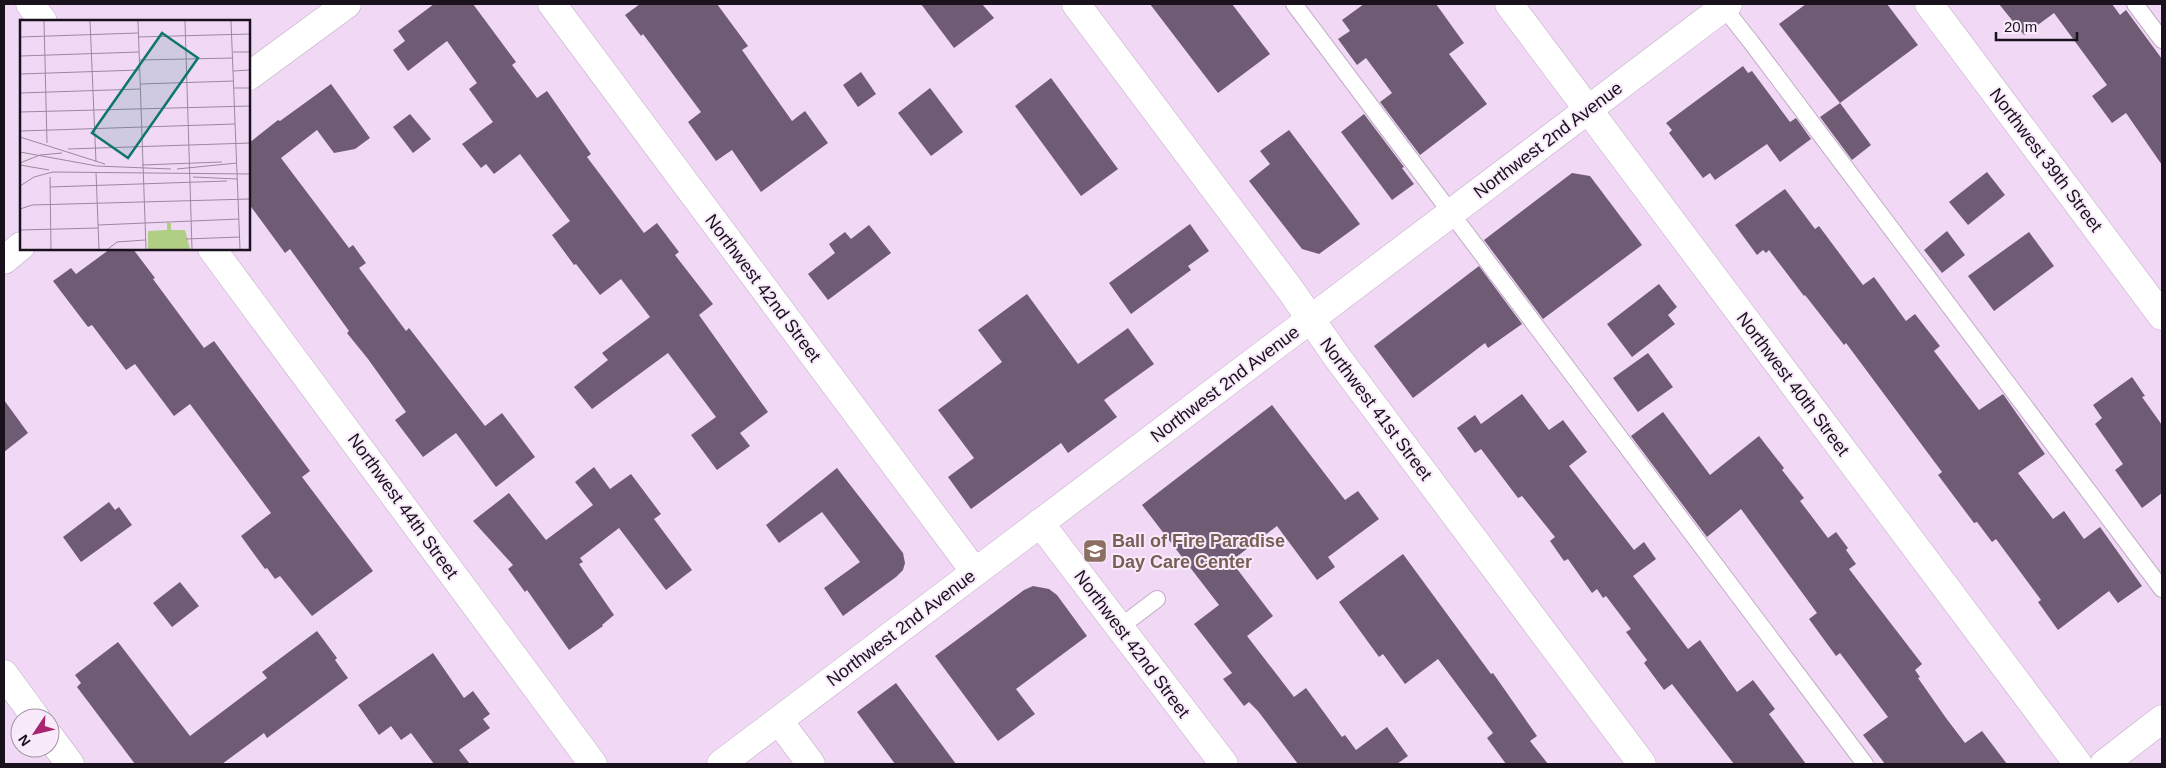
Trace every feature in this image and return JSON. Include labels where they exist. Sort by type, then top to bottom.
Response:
[{"type":"street","points":[[30,4],[42,20]]},
{"type":"street","points":[[250,75],[347,4]]},
{"type":"street","name":"Northwest 42nd Street","points":[[552,4],[974,572]]},
{"type":"street","name":"Northwest 41st Street","points":[[1076,4],[1642,764]]},
{"type":"street","name":"Northwest 40th Street","points":[[1509,4],[2078,764]]},
{"type":"street","name":"Northwest 39th Street","points":[[1929,4],[2162,316]]},
{"type":"street","name":"Northwest 2nd Avenue","points":[[721,764],[1588,110],[1724,5]]},
{"type":"street","points":[[4,260],[20,247]]},
{"type":"street","name":"Northwest 44th Street","points":[[213,250],[593,764]]},
{"type":"street","name":"Northwest 42nd Street","points":[[1040,523],[1224,764]]},
{"type":"street","points":[[4,674],[29,708]]},
{"type":"street","points":[[2104,764],[2162,720]]},
{"type":"street","points":[[778,721],[811,764]]},
{"type":"street","points":[[60,750],[70,764]]},
{"type":"lane","points":[[1294,4],[1865,764]]},
{"type":"lane","points":[[2135,4],[2162,40]]},
{"type":"lane","points":[[1724,5],[2162,590]]},
{"type":"lane","points":[[1120,627],[1157,599]]},
{"type":"building","points":[[434,4],[473,4],[516,62],[512,65],[537,98],[547,91],[591,154],[587,157],[644,233],[657,223],[679,252],[675,255],[713,304],[699,315],[768,412],[740,433],[750,446],[717,470],[691,435],[716,417],[668,353],[592,409],[574,387],[608,360],[602,353],[650,317],[621,279],[600,295],[576,264],[574,265],[552,235],[570,221],[520,154],[494,174],[486,164],[481,168],[462,144],[493,122],[469,89],[477,83],[447,41],[408,71],[393,50],[405,41],[398,31]]},
{"type":"building","points":[[640,4],[717,4],[748,46],[742,50],[792,121],[805,111],[828,143],[761,192],[732,150],[716,161],[688,122],[701,112],[643,34],[641,36],[625,15]]},
{"type":"building","points":[[921,4],[982,4],[994,18],[954,48]]},
{"type":"building","points":[[1150,4],[1232,4],[1270,54],[1218,93]]},
{"type":"building","points":[[1364,4],[1436,4],[1464,43],[1449,54],[1487,104],[1420,155],[1380,102],[1392,93],[1366,58],[1357,65],[1338,39],[1350,31],[1342,20]]},
{"type":"building","points":[[1806,4],[1887,4],[1918,45],[1840,103],[1779,24]]},
{"type":"building","points":[[1999,4],[2112,4],[2120,15],[2126,10],[2162,59],[2162,165],[2126,113],[2112,123],[2092,96],[2107,85],[2054,13],[2024,35]]},
{"type":"building","points":[[1743,66],[1748,73],[1752,71],[1790,122],[1796,118],[1811,139],[1780,162],[1767,144],[1715,180],[1710,173],[1703,178],[1669,133],[1672,130],[1666,123]]},
{"type":"building","points":[[861,72],[876,94],[858,107],[843,85]]},
{"type":"building","points":[[1051,78],[1118,169],[1081,196],[1015,106]]},
{"type":"building","points":[[331,84],[370,138],[355,149],[334,153],[317,130],[281,158],[349,248],[353,245],[366,263],[359,268],[406,331],[409,328],[485,426],[502,413],[535,457],[496,487],[456,433],[423,457],[395,420],[406,412],[347,333],[349,331],[290,249],[285,253],[250,205],[250,142],[278,120],[280,121]]},
{"type":"building","points":[[930,88],[963,132],[931,156],[898,113]]},
{"type":"building","points":[[1840,103],[1871,145],[1852,160],[1820,117]]},
{"type":"building","points":[[410,114],[431,139],[413,153],[393,127]]},
{"type":"building","points":[[1364,114],[1404,167],[1402,168],[1414,184],[1392,200],[1341,132]]},
{"type":"building","points":[[1289,130],[1360,224],[1319,254],[1302,249],[1249,181],[1270,164],[1260,151]]},
{"type":"building","points":[[1987,172],[2005,195],[1968,225],[1949,202]]},
{"type":"building","points":[[1572,173],[1590,176],[1642,245],[1543,319],[1484,240]]},
{"type":"building","points":[[1785,189],[1815,229],[1819,226],[1863,285],[1874,277],[1906,321],[1915,314],[1940,346],[1934,351],[1979,410],[2003,394],[2045,454],[2018,473],[2053,519],[2064,511],[2084,539],[2100,527],[2142,586],[2118,603],[2109,591],[2058,630],[2038,602],[2041,600],[1996,539],[1992,542],[1977,522],[1974,523],[1938,475],[1942,472],[1846,343],[1844,345],[1769,250],[1766,253],[1763,250],[1757,255],[1735,225]]},
{"type":"building","points":[[1190,224],[1209,251],[1188,266],[1191,270],[1131,314],[1109,283]]},
{"type":"building","points":[[869,225],[891,253],[828,300],[808,274],[835,253],[829,244],[845,232],[851,239]]},
{"type":"building","points":[[1947,231],[1965,255],[1942,273],[1924,250]]},
{"type":"building","points":[[2029,232],[2054,266],[1994,311],[1968,276]]},
{"type":"building","points":[[109,250],[134,250],[204,348],[214,341],[310,471],[302,477],[373,571],[312,616],[280,576],[275,579],[267,568],[265,569],[241,536],[271,513],[190,404],[174,416],[135,364],[126,370],[92,325],[88,327],[53,281],[71,268],[76,274]]},
{"type":"building","points":[[1479,266],[1522,324],[1488,348],[1485,343],[1413,398],[1374,346]]},
{"type":"building","points":[[1659,284],[1677,307],[1668,315],[1675,324],[1632,357],[1607,324]]},
{"type":"building","points":[[1027,294],[1078,364],[1128,328],[1154,364],[1104,400],[1117,417],[1068,453],[1061,443],[971,509],[948,477],[974,458],[938,410],[1002,362],[978,330]]},
{"type":"building","points":[[1648,353],[1673,387],[1638,412],[1613,378]]},
{"type":"building","points":[[2132,377],[2145,396],[2142,397],[2162,425],[2162,493],[2142,508],[2115,470],[2123,464],[2095,424],[2102,418],[2093,405]]},
{"type":"building","points":[[1522,394],[1549,430],[1563,420],[1587,452],[1569,466],[1634,550],[1644,542],[1656,559],[1633,576],[1688,649],[1700,640],[1737,692],[1753,680],[1775,709],[1769,714],[1806,764],[1734,764],[1672,684],[1664,690],[1644,663],[1647,660],[1626,632],[1631,629],[1606,596],[1603,598],[1597,589],[1592,593],[1568,559],[1564,561],[1550,541],[1555,537],[1522,496],[1518,498],[1481,449],[1475,453],[1457,428],[1475,415],[1481,424]]},
{"type":"building","points":[[4,400],[28,433],[4,452]]},
{"type":"building","points":[[1272,405],[1345,500],[1358,491],[1379,519],[1328,557],[1335,567],[1317,580],[1277,526],[1231,561],[1273,616],[1247,636],[1294,697],[1306,688],[1342,737],[1345,735],[1356,750],[1387,727],[1408,756],[1397,764],[1298,764],[1258,711],[1249,702],[1244,706],[1223,679],[1232,673],[1194,624],[1219,605],[1142,505]]},
{"type":"building","points":[[1663,412],[1710,475],[1759,436],[1784,468],[1782,470],[1804,498],[1800,501],[1828,538],[1836,532],[1848,548],[1846,550],[1856,564],[1849,569],[1922,664],[1915,670],[1920,677],[1918,678],[1946,718],[1965,743],[1982,731],[2007,764],[1885,764],[1863,735],[1888,717],[1840,653],[1836,656],[1809,619],[1817,613],[1741,509],[1707,537],[1631,436]]},
{"type":"building","points":[[594,467],[610,489],[631,474],[661,514],[654,519],[692,570],[666,590],[619,528],[580,558],[583,562],[579,564],[614,615],[603,626],[569,650],[527,590],[525,592],[508,569],[513,565],[473,521],[509,493],[546,540],[593,505],[575,482]]},
{"type":"building","points":[[837,468],[903,553],[905,563],[903,570],[896,577],[843,616],[824,588],[860,562],[822,512],[779,543],[766,525]]},
{"type":"building","points":[[109,502],[115,510],[119,507],[132,525],[81,562],[63,537]]},
{"type":"building","points":[[1403,554],[1491,674],[1493,673],[1537,736],[1530,741],[1548,764],[1506,764],[1487,738],[1493,733],[1438,659],[1405,684],[1383,654],[1379,657],[1339,602]]},
{"type":"building","points":[[180,582],[199,606],[172,627],[153,603]]},
{"type":"building","points":[[1033,586],[1049,589],[1057,595],[1087,636],[1016,689],[1035,714],[998,741],[935,656],[1024,590]]},
{"type":"building","points":[[317,631],[337,658],[335,660],[348,678],[267,738],[264,733],[222,764],[135,764],[77,687],[81,683],[75,675],[118,642],[190,736],[267,678],[262,672]]},
{"type":"building","points":[[433,653],[464,698],[473,691],[490,714],[483,719],[490,728],[459,750],[470,764],[434,764],[411,733],[401,740],[391,726],[379,735],[358,705]]},
{"type":"building","points":[[896,683],[956,764],[895,764],[857,712]]},
{"type":"place","name":"Ball of Fire Paradise Day Care Center","points":[[1095,551]]}]
